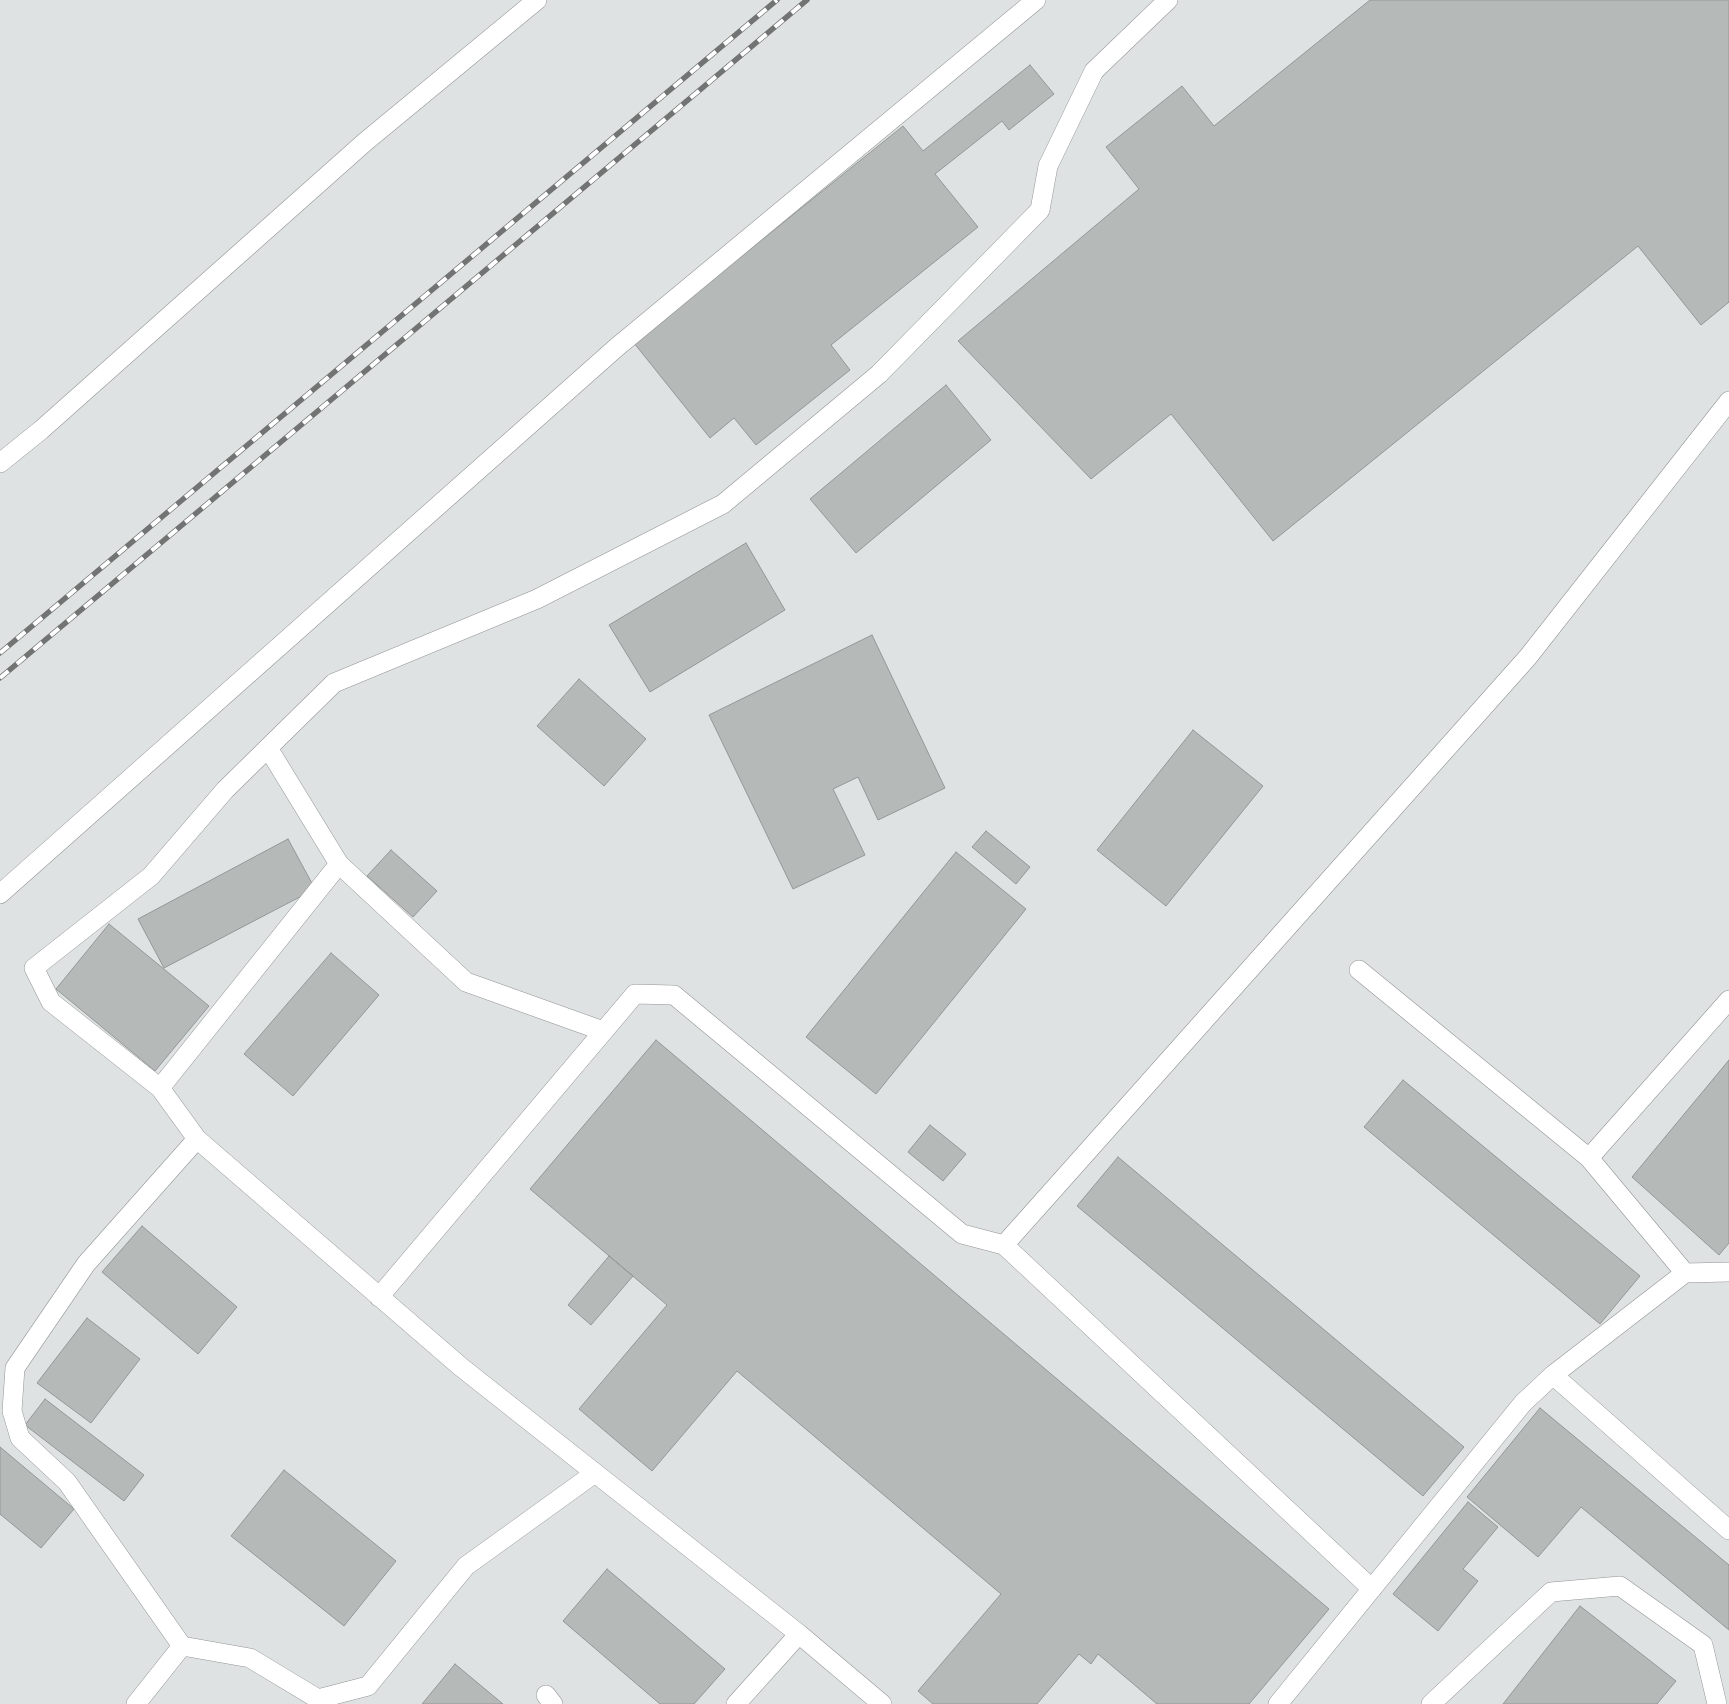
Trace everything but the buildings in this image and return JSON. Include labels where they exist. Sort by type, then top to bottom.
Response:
[{"type":"lane","points":[[0,462],[41,430],[365,142],[537,0]]},
{"type":"lane","points":[[0,894],[617,348],[1036,0]]},
{"type":"lane","points":[[882,1704],[799,1634],[461,1367],[379,1297],[197,1139],[160,1088],[51,1002],[34,968],[152,876],[226,790],[334,682],[537,599],[722,504],[880,374],[1040,210],[1048,166],[1094,71],[1168,0]]},
{"type":"lane","points":[[1004,1245],[1528,657],[1729,401]]},
{"type":"lane","points":[[268,748],[339,864],[466,982],[603,1030]]},
{"type":"lane","points":[[160,1088],[339,864]]},
{"type":"lane","points":[[1359,970],[1589,1158],[1685,1273]]},
{"type":"lane","points":[[379,1297],[635,994],[674,995],[962,1234],[1004,1245],[1372,1589]]},
{"type":"lane","points":[[1589,1158],[1729,1000]]},
{"type":"lane","points":[[197,1139],[86,1264],[15,1368],[12,1411],[20,1438],[67,1482],[182,1646],[250,1658],[318,1698],[368,1686],[466,1566],[595,1473]]},
{"type":"lane","points":[[1278,1704],[1523,1403],[1553,1375],[1685,1273],[1729,1272]]},
{"type":"lane","points":[[1553,1375],[1729,1530]]},
{"type":"lane","points":[[1431,1704],[1551,1592],[1620,1586],[1703,1645],[1718,1704]]},
{"type":"lane","points":[[736,1704],[799,1634]]},
{"type":"lane","points":[[136,1704],[182,1646]]},
{"type":"railway","points":[[0,653],[777,0]]},
{"type":"railway","points":[[0,678],[807,0]]}]
